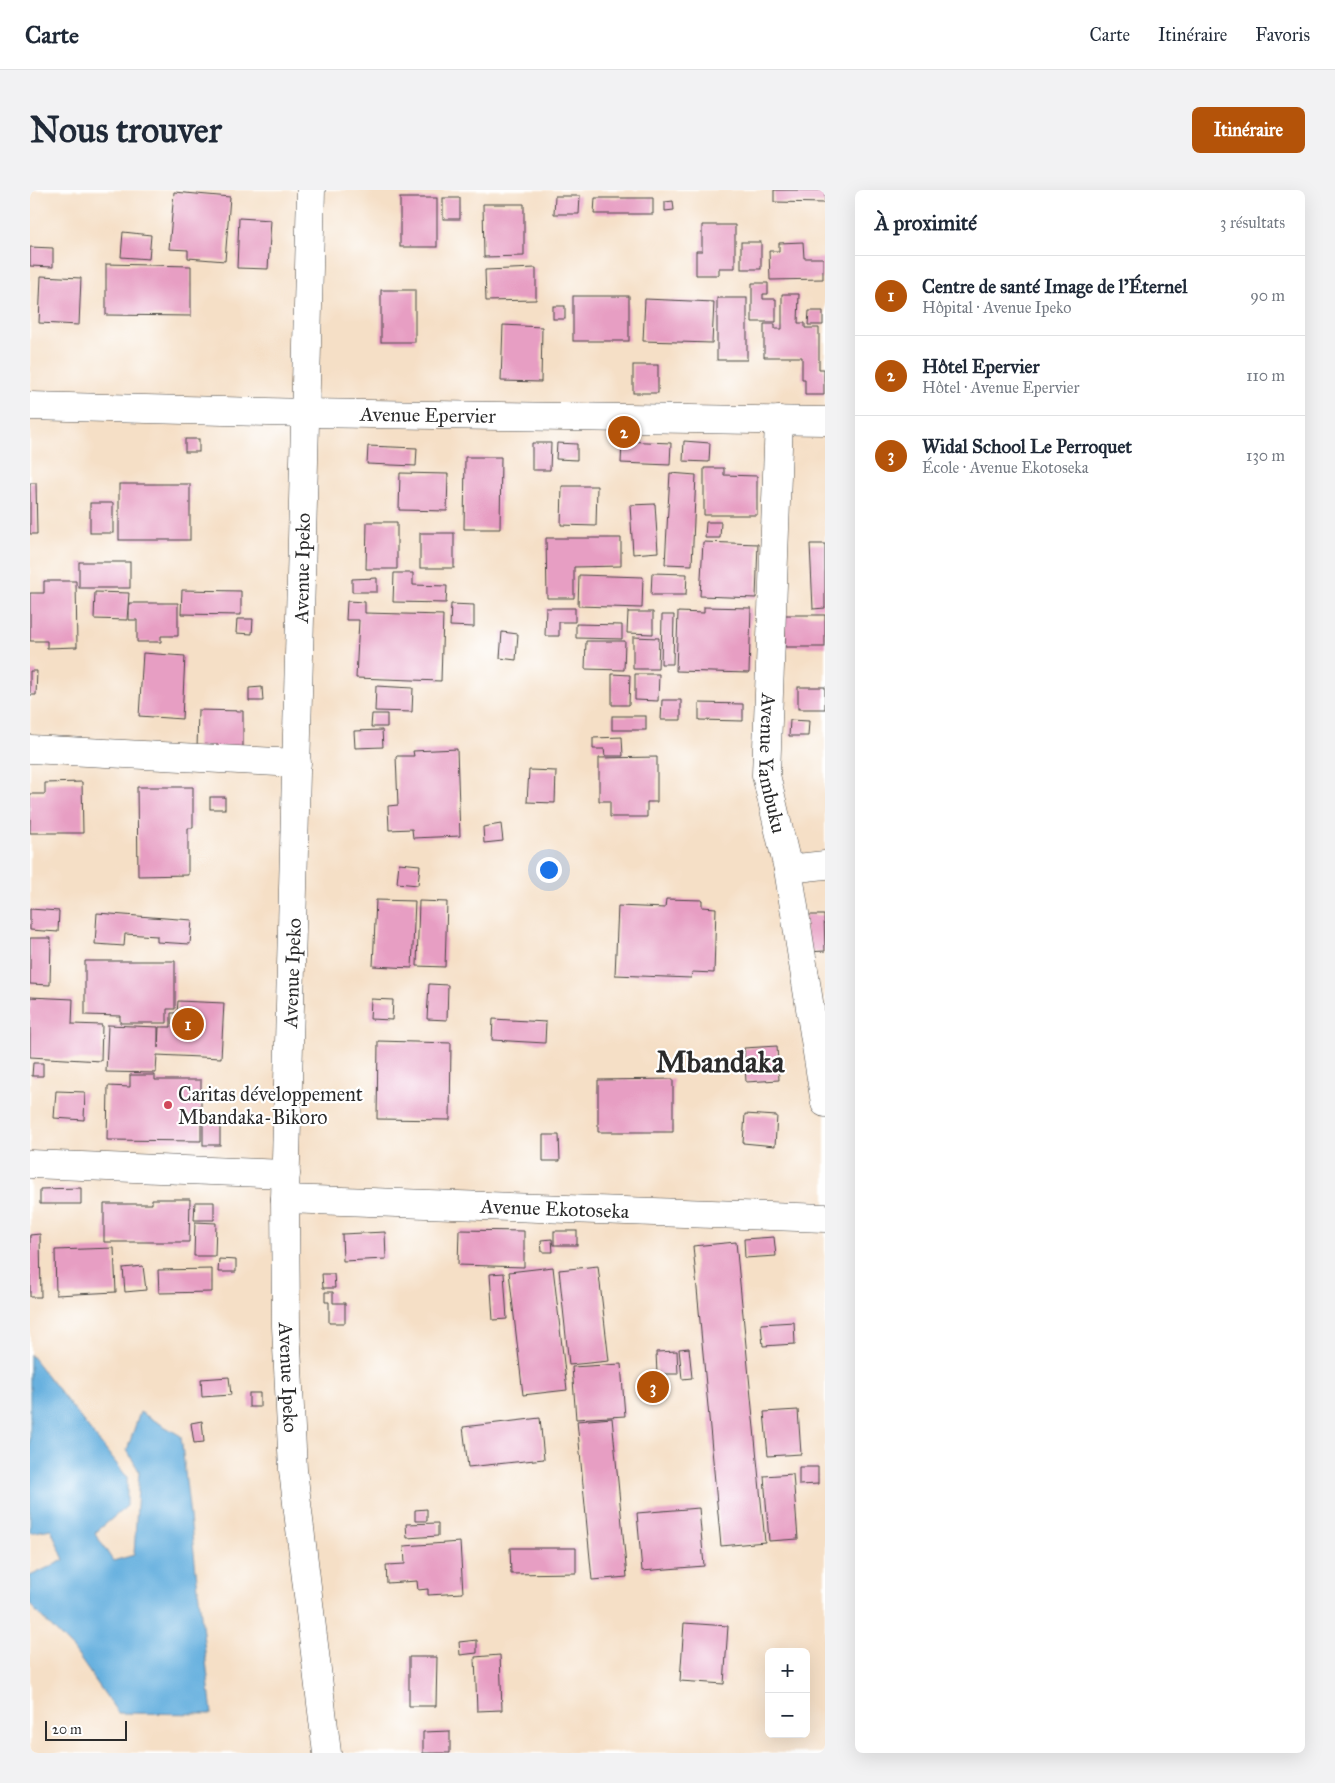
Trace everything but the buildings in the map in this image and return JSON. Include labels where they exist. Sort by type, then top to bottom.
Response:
[{"type":"street","name":"Avenue Ipeko","points":[[311,190],[286,1186],[286,1326],[293,1470],[327,1753]]},
{"type":"street","name":"Avenue Epervier","points":[[30,406],[306,413],[825,421]]},
{"type":"street","name":"Avenue Yambuku","points":[[779,420],[766,775],[788,869],[825,1103]]},
{"type":"street","points":[[30,749],[297,763]]},
{"type":"street","points":[[788,869],[825,865]]},
{"type":"street","name":"Avenue Ekotoseka","points":[[30,1164],[286,1186],[825,1218]]},
{"type":"water","points":[[30,1354],[127,1477],[127,1506],[95,1533],[113,1561],[134,1555],[139,1471],[127,1450],[140,1412],[181,1436],[212,1714],[118,1713],[74,1650],[30,1605],[30,1576],[64,1560],[51,1529],[30,1533]]},
{"type":"place","name":"Hôtel Epervier","points":[[624,432]]},
{"type":"place","name":"Centre de santé Image de l'Éternel","points":[[188,1024]]},
{"type":"place","name":"Caritas développement Mbandaka-Bikoro","points":[[168,1105]]},
{"type":"place","name":"Widal School Le Perroquet","points":[[653,1387]]},
{"type":"district","name":"Mbandaka","points":[[720,1062]]}]
